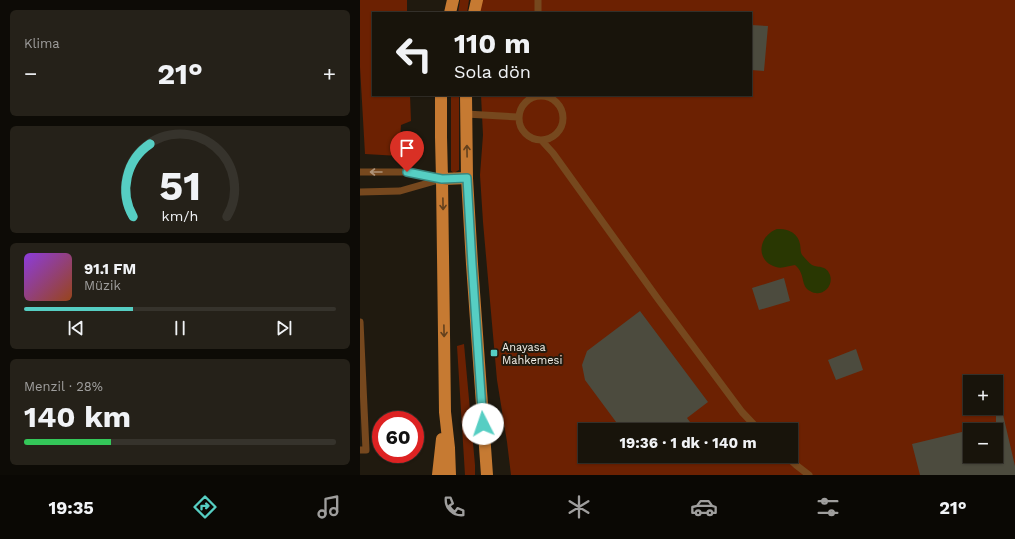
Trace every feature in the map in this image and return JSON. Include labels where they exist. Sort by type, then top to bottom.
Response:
[{"type":"main road","points":[[450,12],[453,0]]},
{"type":"main road","points":[[474,12],[477,0]]},
{"type":"main road","points":[[441,96],[445,412],[450,475]]},
{"type":"main road","points":[[466,96],[467,178],[475,321],[488,473]]},
{"type":"main road","points":[[442,179],[467,178]]},
{"type":"main road","points":[[438,475],[445,412]]},
{"type":"lane","points":[[538,0],[538,12]]},
{"type":"lane","points":[[537,96],[545,96],[552,99],[562,112],[562,122],[559,131],[545,140],[534,140],[527,136],[522,131],[519,124],[518,116],[520,109],[524,103],[537,96]]},
{"type":"lane","points":[[466,114],[518,116]]},
{"type":"lane","points":[[545,140],[658,299],[742,412],[752,423]]},
{"type":"lane","points":[[360,172],[407,172],[442,179]]},
{"type":"lane","points":[[360,192],[400,191],[442,179]]},
{"type":"lane","points":[[360,322],[366,450],[360,450]]},
{"type":"lane","points":[[794,463],[809,475]]},
{"type":"shaded area","points":[[360,0],[407,0],[407,12],[372,12],[372,96],[410,96],[411,121],[401,125],[399,156],[365,154],[360,67]]},
{"type":"shaded area","points":[[460,0],[469,0],[467,12],[458,12]]},
{"type":"shaded area","points":[[477,0],[1015,0],[1015,475],[511,475],[497,380],[480,175],[483,135],[481,96],[752,96],[752,12],[474,12]]},
{"type":"shaded area","points":[[451,96],[459,96],[459,170],[454,173],[451,171]]},
{"type":"shaded area","points":[[777,229],[789,230],[795,234],[799,240],[803,256],[812,265],[824,268],[828,272],[831,279],[826,290],[814,293],[807,289],[801,272],[795,265],[778,268],[769,264],[765,260],[762,254],[763,243],[771,232]]},
{"type":"shaded area","points":[[464,344],[475,475],[465,475],[457,346]]},
{"type":"building","points":[[752,25],[768,26],[764,71],[752,70]]},
{"type":"building","points":[[784,278],[790,301],[759,310],[752,288]]},
{"type":"building","points":[[640,311],[708,402],[687,418],[691,423],[617,423],[585,380],[582,365],[587,351]]},
{"type":"building","points":[[856,349],[863,370],[836,380],[828,360]]},
{"type":"building","points":[[996,415],[1003,415],[1015,466],[1015,475],[920,475],[912,444],[963,432],[963,463],[1003,463],[1003,423],[996,423]]},
{"type":"place","name":"Anayasa Mahkemesi","points":[[494,353]]},
{"type":"route","points":[[407,172],[442,179],[467,178],[475,321],[483,424]]}]
